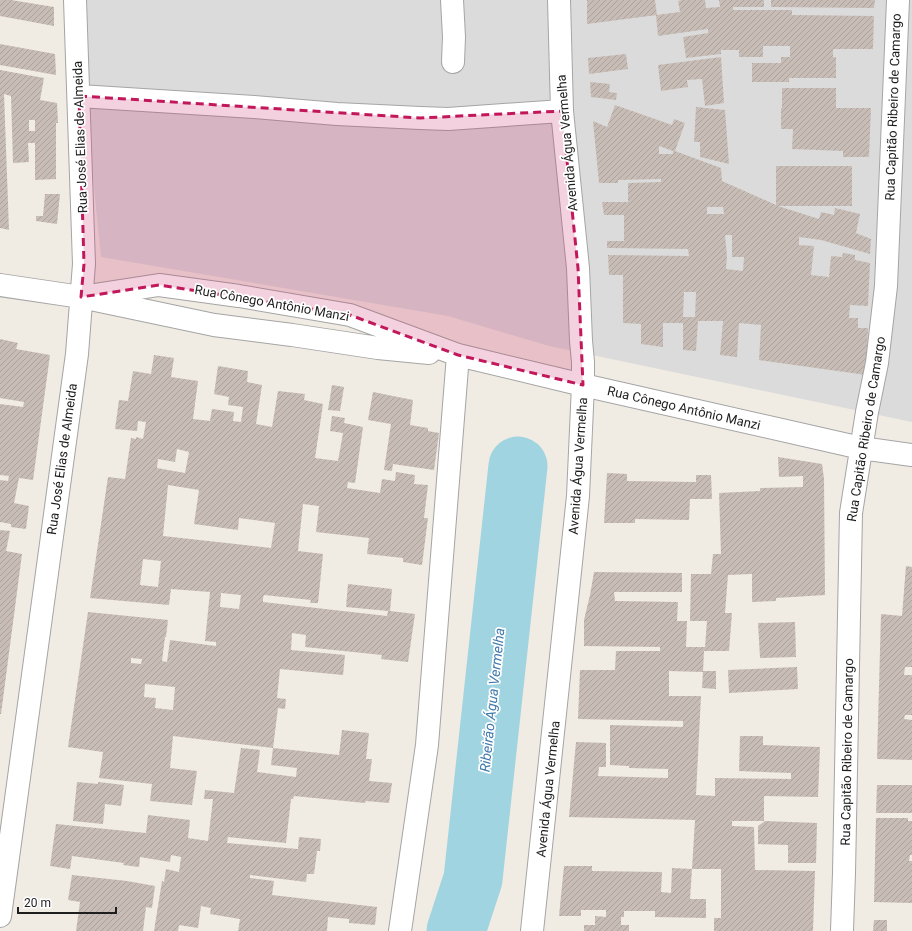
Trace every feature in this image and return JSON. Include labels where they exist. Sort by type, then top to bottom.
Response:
[{"type":"street","name":"Rua José Elias de Almeida","points":[[0,916],[77,354],[84,264],[75,0]]},
{"type":"street","points":[[452,0],[454,37],[453,62]]},
{"type":"street","name":"Avenida Água Vermelha","points":[[532,931],[578,496],[583,385],[578,268],[562,111],[559,0]]},
{"type":"street","name":"Rua Capitão Ribeiro de Camargo","points":[[842,931],[851,513],[867,412],[877,363],[886,286],[898,0]]},
{"type":"street","points":[[79,96],[246,106],[337,114],[448,119],[562,111]]},
{"type":"street","name":"Rua Cônego Antônio Manzi","points":[[0,285],[81,297],[214,325],[378,348],[458,355]]},
{"type":"street","name":"Rua Cônego Antônio Manzi","points":[[81,297],[159,285],[239,296],[350,315],[458,355],[861,448],[912,455]]},
{"type":"street","points":[[400,931],[427,744],[458,355]]},
{"type":"highlighted area","points":[[79,96],[420,118],[562,111],[578,268],[583,385],[458,355],[350,315],[159,285],[81,297],[84,264]]},
{"type":"shaded area","points":[[75,0],[912,0],[912,422],[549,346],[448,316],[101,257]]},
{"type":"building","points":[[0,0],[11,0],[54,7],[54,26],[0,16]]},
{"type":"building","points":[[587,0],[655,0],[657,15],[587,24]]},
{"type":"building","points":[[705,0],[706,8],[720,7],[719,0],[764,0],[764,7],[733,7],[733,10],[792,10],[792,15],[874,16],[873,49],[833,49],[833,57],[836,57],[836,78],[789,78],[789,82],[752,82],[752,63],[781,63],[781,57],[790,57],[790,46],[763,46],[763,57],[739,57],[739,50],[721,50],[721,54],[686,58],[683,37],[708,33],[708,29],[658,36],[656,15],[680,12],[678,1]]},
{"type":"building","points":[[771,0],[875,0],[874,8],[771,7]]},
{"type":"building","points":[[0,44],[55,54],[56,75],[0,65]]},
{"type":"building","points":[[626,54],[628,69],[589,74],[588,58]]},
{"type":"building","points":[[721,57],[724,103],[705,106],[702,79],[687,80],[688,87],[661,91],[658,65]]},
{"type":"building","points":[[0,70],[44,78],[40,100],[57,103],[58,123],[56,123],[56,179],[35,180],[35,143],[28,143],[29,162],[13,163],[11,96],[4,94],[9,230],[0,228]],"holes":[[[29,120],[35,120],[35,131],[29,131]]]},
{"type":"building","points":[[590,82],[610,84],[609,92],[617,93],[616,100],[591,97]]},
{"type":"building","points":[[782,88],[836,88],[836,108],[871,108],[869,157],[843,157],[843,151],[792,149],[793,129],[781,129]]},
{"type":"building","points":[[615,105],[672,125],[674,119],[685,123],[675,151],[721,168],[722,181],[776,205],[776,166],[852,166],[852,206],[778,206],[819,219],[821,212],[834,215],[835,208],[860,214],[856,233],[871,239],[870,254],[821,240],[799,237],[799,245],[814,246],[811,275],[829,277],[831,256],[842,257],[843,253],[855,255],[855,260],[870,263],[868,306],[850,305],[849,318],[858,318],[858,328],[868,328],[866,375],[759,360],[761,325],[739,323],[737,357],[720,355],[723,321],[698,321],[696,351],[683,350],[683,323],[663,323],[663,347],[641,344],[641,324],[623,323],[623,275],[609,275],[608,255],[689,256],[688,249],[607,248],[607,241],[624,241],[624,215],[604,215],[602,202],[628,202],[628,183],[661,182],[661,179],[618,180],[618,183],[599,183],[593,121],[607,127]],"holes":[[[659,146],[673,151],[673,154],[659,154]],[[707,207],[723,207],[724,214],[707,214]],[[725,235],[732,235],[732,257],[744,257],[743,271],[726,269],[727,256]],[[684,292],[696,292],[695,317],[683,317]]]},
{"type":"building","points":[[696,107],[725,110],[729,164],[700,157],[700,142],[694,142]]},
{"type":"building","points":[[45,194],[60,194],[57,224],[36,221],[36,216],[43,216]]},
{"type":"building","points":[[0,339],[18,343],[16,349],[50,355],[33,480],[19,478],[14,503],[29,506],[26,529],[11,527],[11,524],[0,522],[0,480],[8,481],[9,476],[0,475],[0,404],[23,407],[24,402],[0,398]]},
{"type":"building","points":[[154,355],[174,358],[171,377],[198,381],[193,419],[210,421],[212,409],[234,412],[233,421],[241,422],[243,407],[228,405],[229,397],[214,394],[218,366],[248,371],[247,382],[262,385],[256,424],[272,427],[278,391],[305,394],[304,400],[323,404],[315,458],[338,461],[343,433],[330,431],[332,416],[345,418],[344,423],[363,427],[355,483],[348,482],[347,488],[380,493],[382,479],[395,481],[396,472],[415,475],[414,484],[428,485],[424,518],[428,518],[422,565],[403,562],[403,558],[367,554],[369,538],[316,532],[319,506],[303,504],[298,551],[323,554],[318,603],[310,603],[311,600],[264,595],[263,602],[387,616],[388,611],[346,607],[348,584],[392,589],[390,611],[415,614],[408,662],[381,659],[382,655],[305,647],[306,635],[292,633],[291,650],[345,655],[343,675],[280,669],[277,698],[286,699],[285,709],[278,708],[273,748],[173,736],[170,768],[197,771],[192,805],[150,801],[152,784],[99,778],[103,752],[68,747],[88,612],[168,620],[162,661],[167,662],[170,640],[216,646],[216,642],[205,641],[210,592],[171,589],[169,605],[90,598],[108,477],[125,479],[131,438],[136,439],[136,437],[143,439],[146,422],[138,421],[137,431],[115,429],[119,400],[128,401],[133,371],[151,374]],"holes":[[[177,449],[189,452],[185,473],[157,468],[158,459],[175,462]],[[168,485],[199,490],[194,524],[238,530],[239,518],[275,523],[271,548],[163,536]],[[143,559],[161,561],[158,587],[140,585]],[[221,593],[241,595],[239,609],[220,607]],[[131,658],[142,659],[141,664],[131,663]],[[145,684],[175,687],[173,710],[155,708],[156,698],[144,697]]]},
{"type":"building","points":[[332,385],[344,387],[340,411],[328,410]]},
{"type":"building","points":[[373,392],[413,400],[410,425],[428,428],[428,431],[439,433],[434,470],[393,464],[392,471],[384,470],[391,424],[368,420]]},
{"type":"building","points":[[778,457],[822,464],[824,479],[825,595],[776,598],[776,601],[752,602],[752,574],[728,575],[725,613],[732,613],[729,651],[704,651],[703,672],[669,671],[669,696],[701,696],[696,795],[715,796],[715,778],[791,779],[791,773],[739,771],[740,736],[763,736],[763,745],[820,747],[818,797],[764,796],[764,821],[732,821],[732,826],[754,827],[755,870],[815,871],[813,931],[714,931],[714,918],[721,918],[721,869],[692,869],[695,820],[569,817],[576,742],[606,743],[606,767],[599,767],[598,776],[668,778],[668,769],[629,768],[629,766],[610,765],[610,725],[683,727],[683,721],[578,719],[580,670],[615,670],[616,651],[660,651],[660,647],[584,646],[584,620],[594,572],[682,573],[682,592],[614,592],[615,601],[678,602],[677,621],[687,621],[686,647],[705,647],[707,621],[690,621],[691,574],[711,574],[713,554],[721,554],[719,493],[760,491],[760,488],[803,487],[803,476],[779,477]]},
{"type":"building","points":[[607,473],[627,474],[627,481],[696,482],[696,475],[711,475],[712,499],[690,499],[689,520],[635,519],[635,523],[604,523]]},
{"type":"building","points":[[0,530],[10,531],[6,551],[22,554],[1,714],[0,714]]},
{"type":"building","points":[[906,566],[912,567],[912,667],[905,667],[904,675],[912,675],[912,715],[905,715],[904,719],[912,720],[912,760],[877,759],[881,614],[902,616]]},
{"type":"building","points":[[795,622],[796,657],[760,658],[758,623]]},
{"type":"building","points":[[797,667],[798,689],[729,693],[728,670]]},
{"type":"building","points":[[703,671],[716,671],[716,689],[702,688]]},
{"type":"building","points":[[342,730],[369,733],[366,759],[372,759],[369,781],[392,783],[389,803],[366,801],[365,803],[294,796],[293,799],[291,799],[286,843],[228,837],[227,843],[298,849],[299,837],[321,839],[320,851],[317,851],[314,874],[307,874],[306,882],[250,875],[250,878],[274,881],[272,895],[377,907],[375,925],[349,923],[349,919],[328,917],[327,931],[238,931],[240,919],[210,914],[211,908],[201,906],[198,928],[179,925],[178,931],[154,931],[162,881],[164,882],[166,869],[179,872],[181,857],[171,855],[170,862],[140,857],[139,867],[123,865],[124,863],[72,856],[70,869],[50,866],[56,824],[146,833],[148,815],[190,820],[188,838],[208,841],[213,799],[204,799],[205,790],[234,793],[241,748],[260,750],[257,772],[296,777],[297,768],[271,765],[273,748],[339,755]]},
{"type":"building","points":[[77,782],[98,784],[98,782],[124,785],[121,806],[105,804],[103,824],[73,821]]},
{"type":"building","points":[[877,785],[912,785],[912,813],[876,813]]},
{"type":"building","points":[[876,818],[908,818],[908,821],[912,821],[912,855],[910,855],[909,861],[912,861],[912,903],[874,902]]},
{"type":"building","points":[[765,821],[817,823],[816,863],[788,863],[788,845],[758,844],[758,826]]},
{"type":"building","points":[[564,866],[592,866],[592,871],[662,872],[661,892],[671,893],[672,868],[692,869],[690,899],[706,899],[706,918],[655,917],[655,911],[624,911],[624,917],[621,917],[621,925],[629,925],[629,931],[584,931],[584,925],[595,925],[595,916],[606,917],[606,910],[581,910],[581,916],[559,916]]},
{"type":"building","points":[[72,875],[127,881],[155,886],[152,908],[146,907],[143,931],[76,931],[80,902],[68,900]]},
{"type":"building","points":[[874,920],[887,920],[887,931],[873,931]]},
{"type":"waterway","name":"Ribeirão Água Vermelha","points":[[456,931],[473,879],[518,466]]}]
